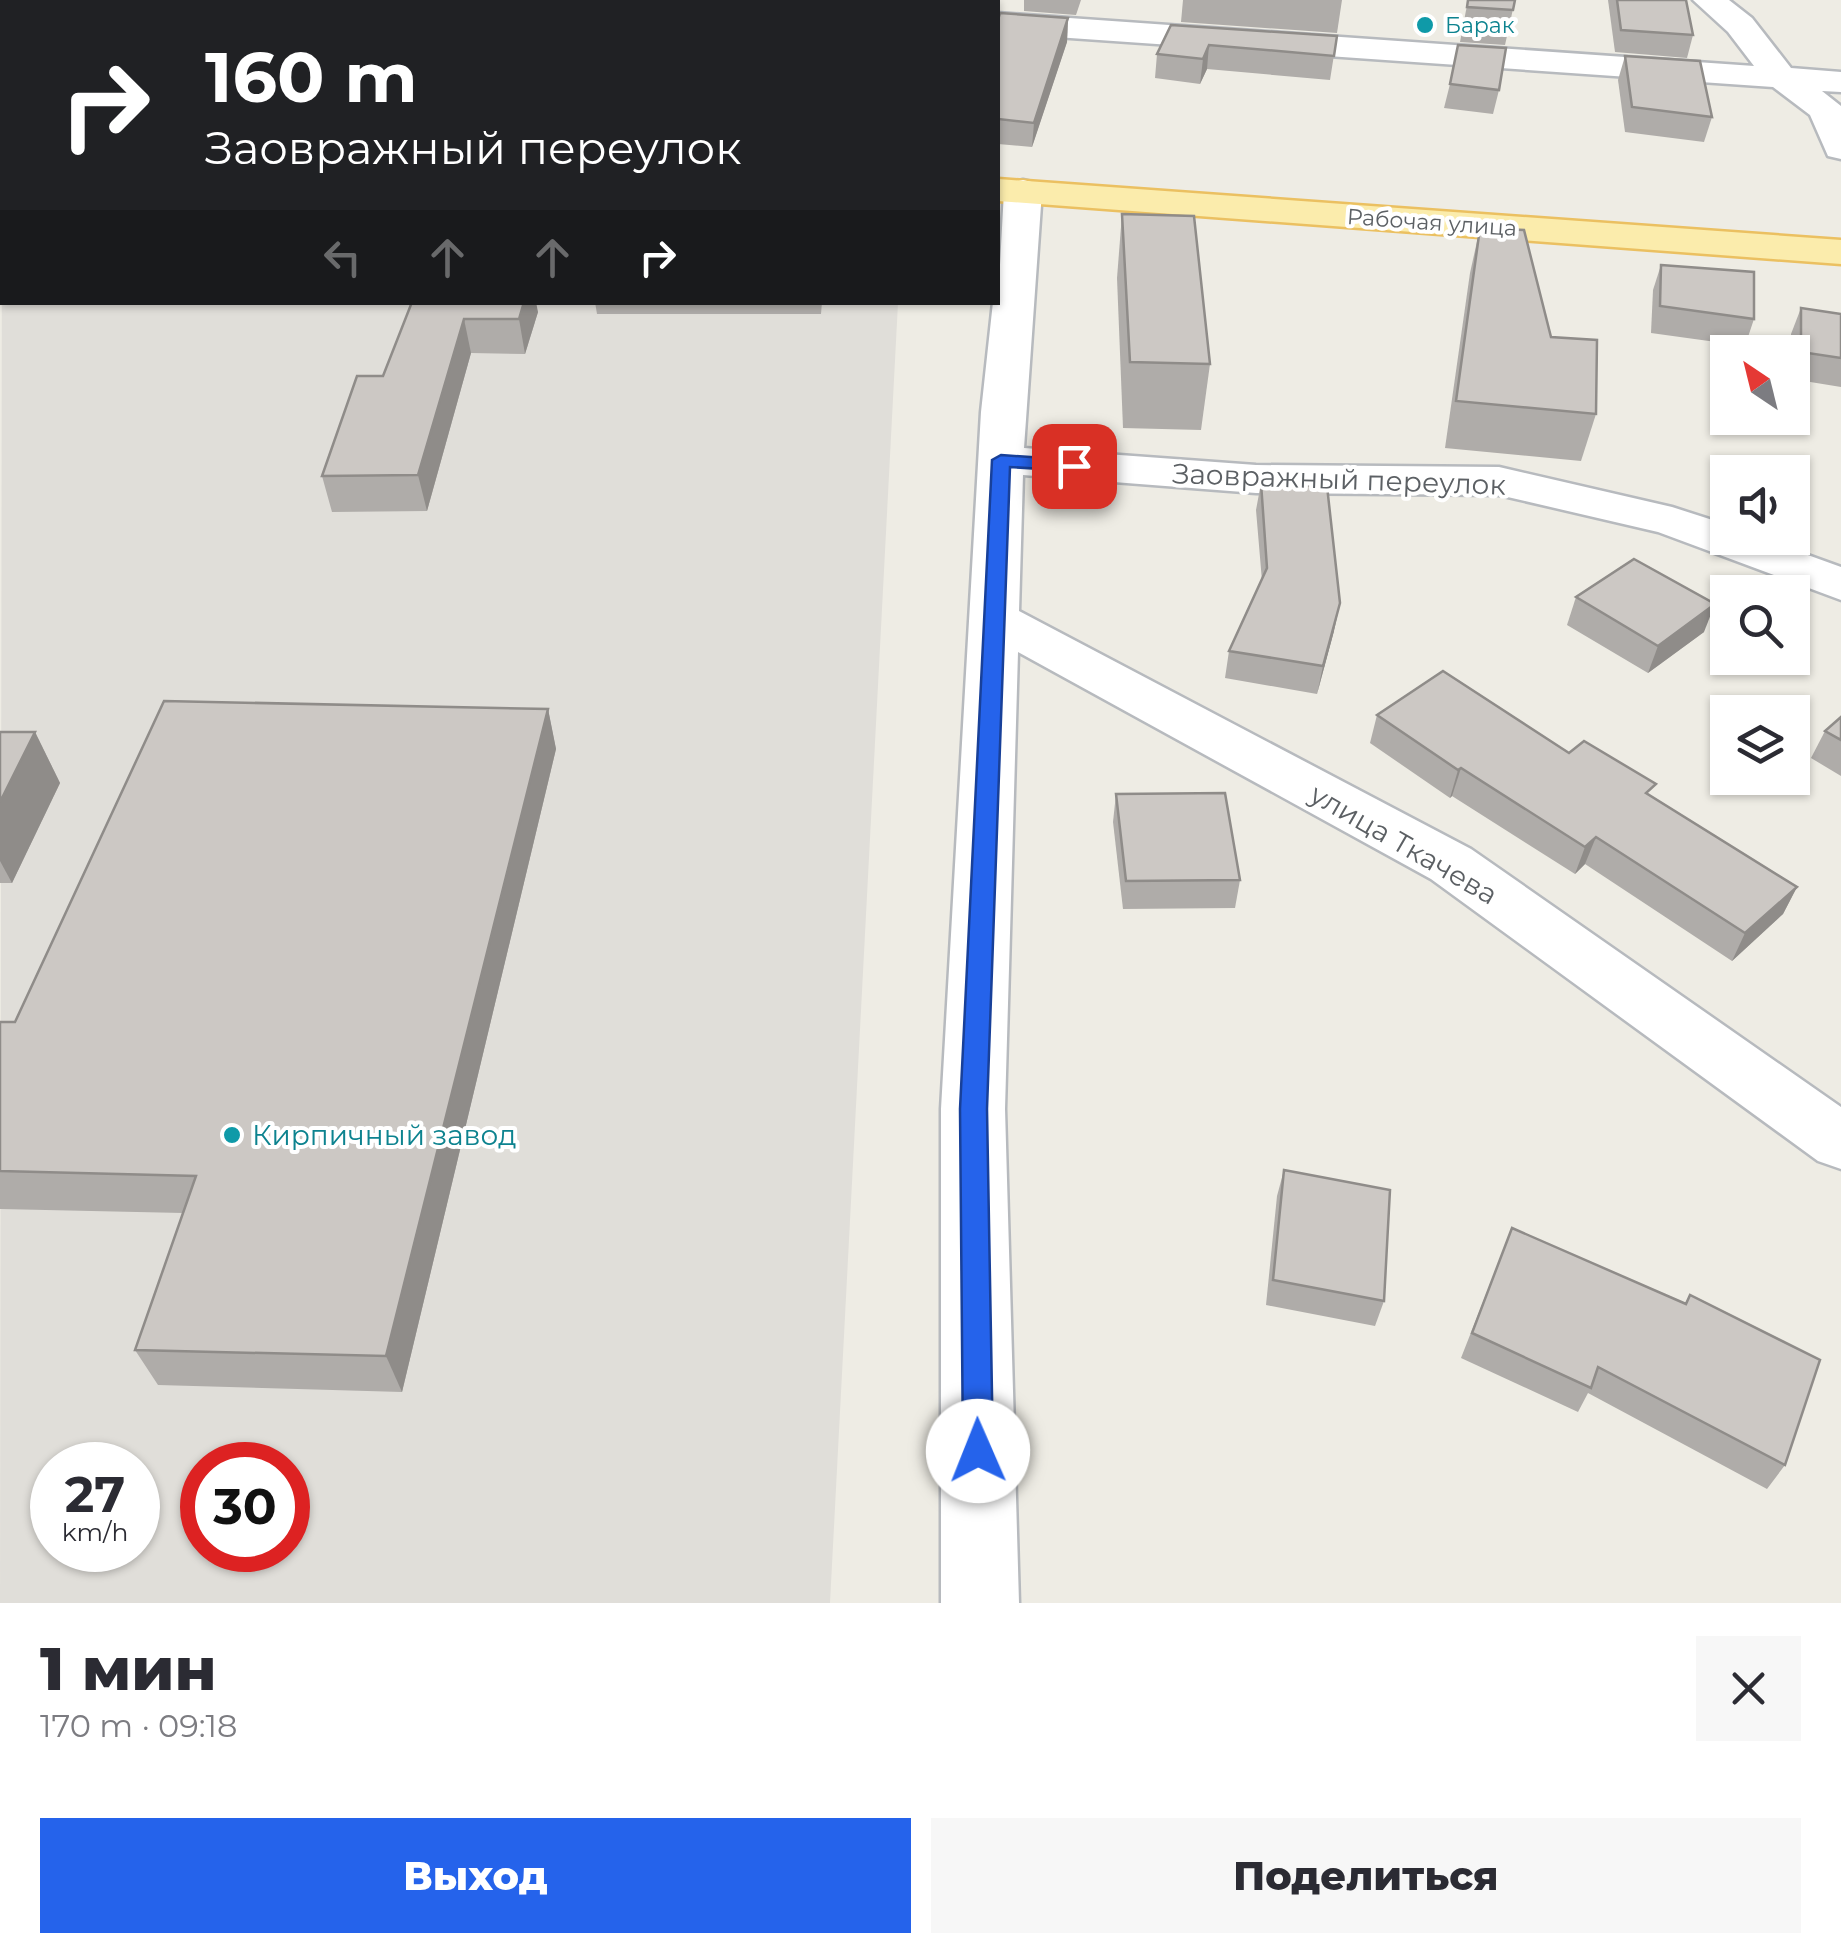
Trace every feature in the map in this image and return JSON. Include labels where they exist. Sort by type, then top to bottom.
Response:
[{"type":"main road","name":"Рабочая улица","points":[[1010,190],[1841,252]]},
{"type":"street","points":[[1709,0],[1740,26],[1778,75],[1826,110],[1841,148]]},
{"type":"street","points":[[1000,23],[1841,82]]},
{"type":"street","points":[[980,1603],[974,1109],[1010,190]]},
{"type":"street","name":"Заовражный переулок","points":[[1001,460],[1256,479],[1499,482],[1672,521],[1841,584]]},
{"type":"street","name":"улица Ткачева","points":[[994,618],[1450,864],[1841,1142]]},
{"type":"shaded area","points":[[2,305],[898,305],[830,1603],[0,1603]]},
{"type":"building","points":[[1468,0],[1515,0],[1513,10],[1467,7]]},
{"type":"building","points":[[1617,0],[1686,0],[1693,35],[1621,30]]},
{"type":"building","points":[[1000,13],[1068,18],[1034,123],[1000,119]]},
{"type":"building","points":[[1171,25],[1337,36],[1334,56],[1209,45],[1203,59],[1157,54]]},
{"type":"building","points":[[1458,45],[1506,48],[1499,90],[1450,84]]},
{"type":"building","points":[[1625,56],[1700,61],[1712,117],[1632,107]]},
{"type":"building","points":[[1122,214],[1194,216],[1210,364],[1130,362]]},
{"type":"building","points":[[1480,228],[1524,230],[1551,337],[1597,340],[1596,414],[1456,401]]},
{"type":"building","points":[[1661,265],[1754,272],[1754,319],[1660,306]]},
{"type":"building","points":[[411,305],[523,305],[519,319],[464,319],[418,475],[322,476],[357,376],[383,376]]},
{"type":"building","points":[[1801,308],[1841,314],[1841,358],[1810,353],[1810,335],[1801,335]]},
{"type":"building","points":[[1261,483],[1327,486],[1340,603],[1323,666],[1229,651],[1267,568]]},
{"type":"building","points":[[1634,559],[1710,601],[1710,608],[1658,646],[1576,597]]},
{"type":"building","points":[[1443,671],[1569,753],[1584,741],[1656,784],[1646,793],[1797,887],[1745,933],[1596,837],[1585,847],[1461,768],[1458,770],[1377,715]]},
{"type":"building","name":"Кирпичный завод","points":[[164,701],[548,709],[386,1356],[135,1350],[196,1176],[0,1171],[0,1022],[15,1022]]},
{"type":"building","points":[[1841,717],[1841,740],[1825,731]]},
{"type":"building","points":[[0,732],[35,732],[0,802]]},
{"type":"building","points":[[1225,793],[1240,880],[1126,881],[1116,794]]},
{"type":"building","points":[[1284,1170],[1390,1190],[1384,1301],[1273,1280]]},
{"type":"building","points":[[1512,1228],[1686,1304],[1690,1295],[1820,1360],[1785,1465],[1598,1367],[1591,1388],[1472,1333]]},
{"type":"place","name":"Барак","points":[[1425,25]]},
{"type":"place","name":"Кирпичный завод","points":[[232,1135]]},
{"type":"route","points":[[978,1451],[974,1109],[1001,460],[1074,466]]}]
